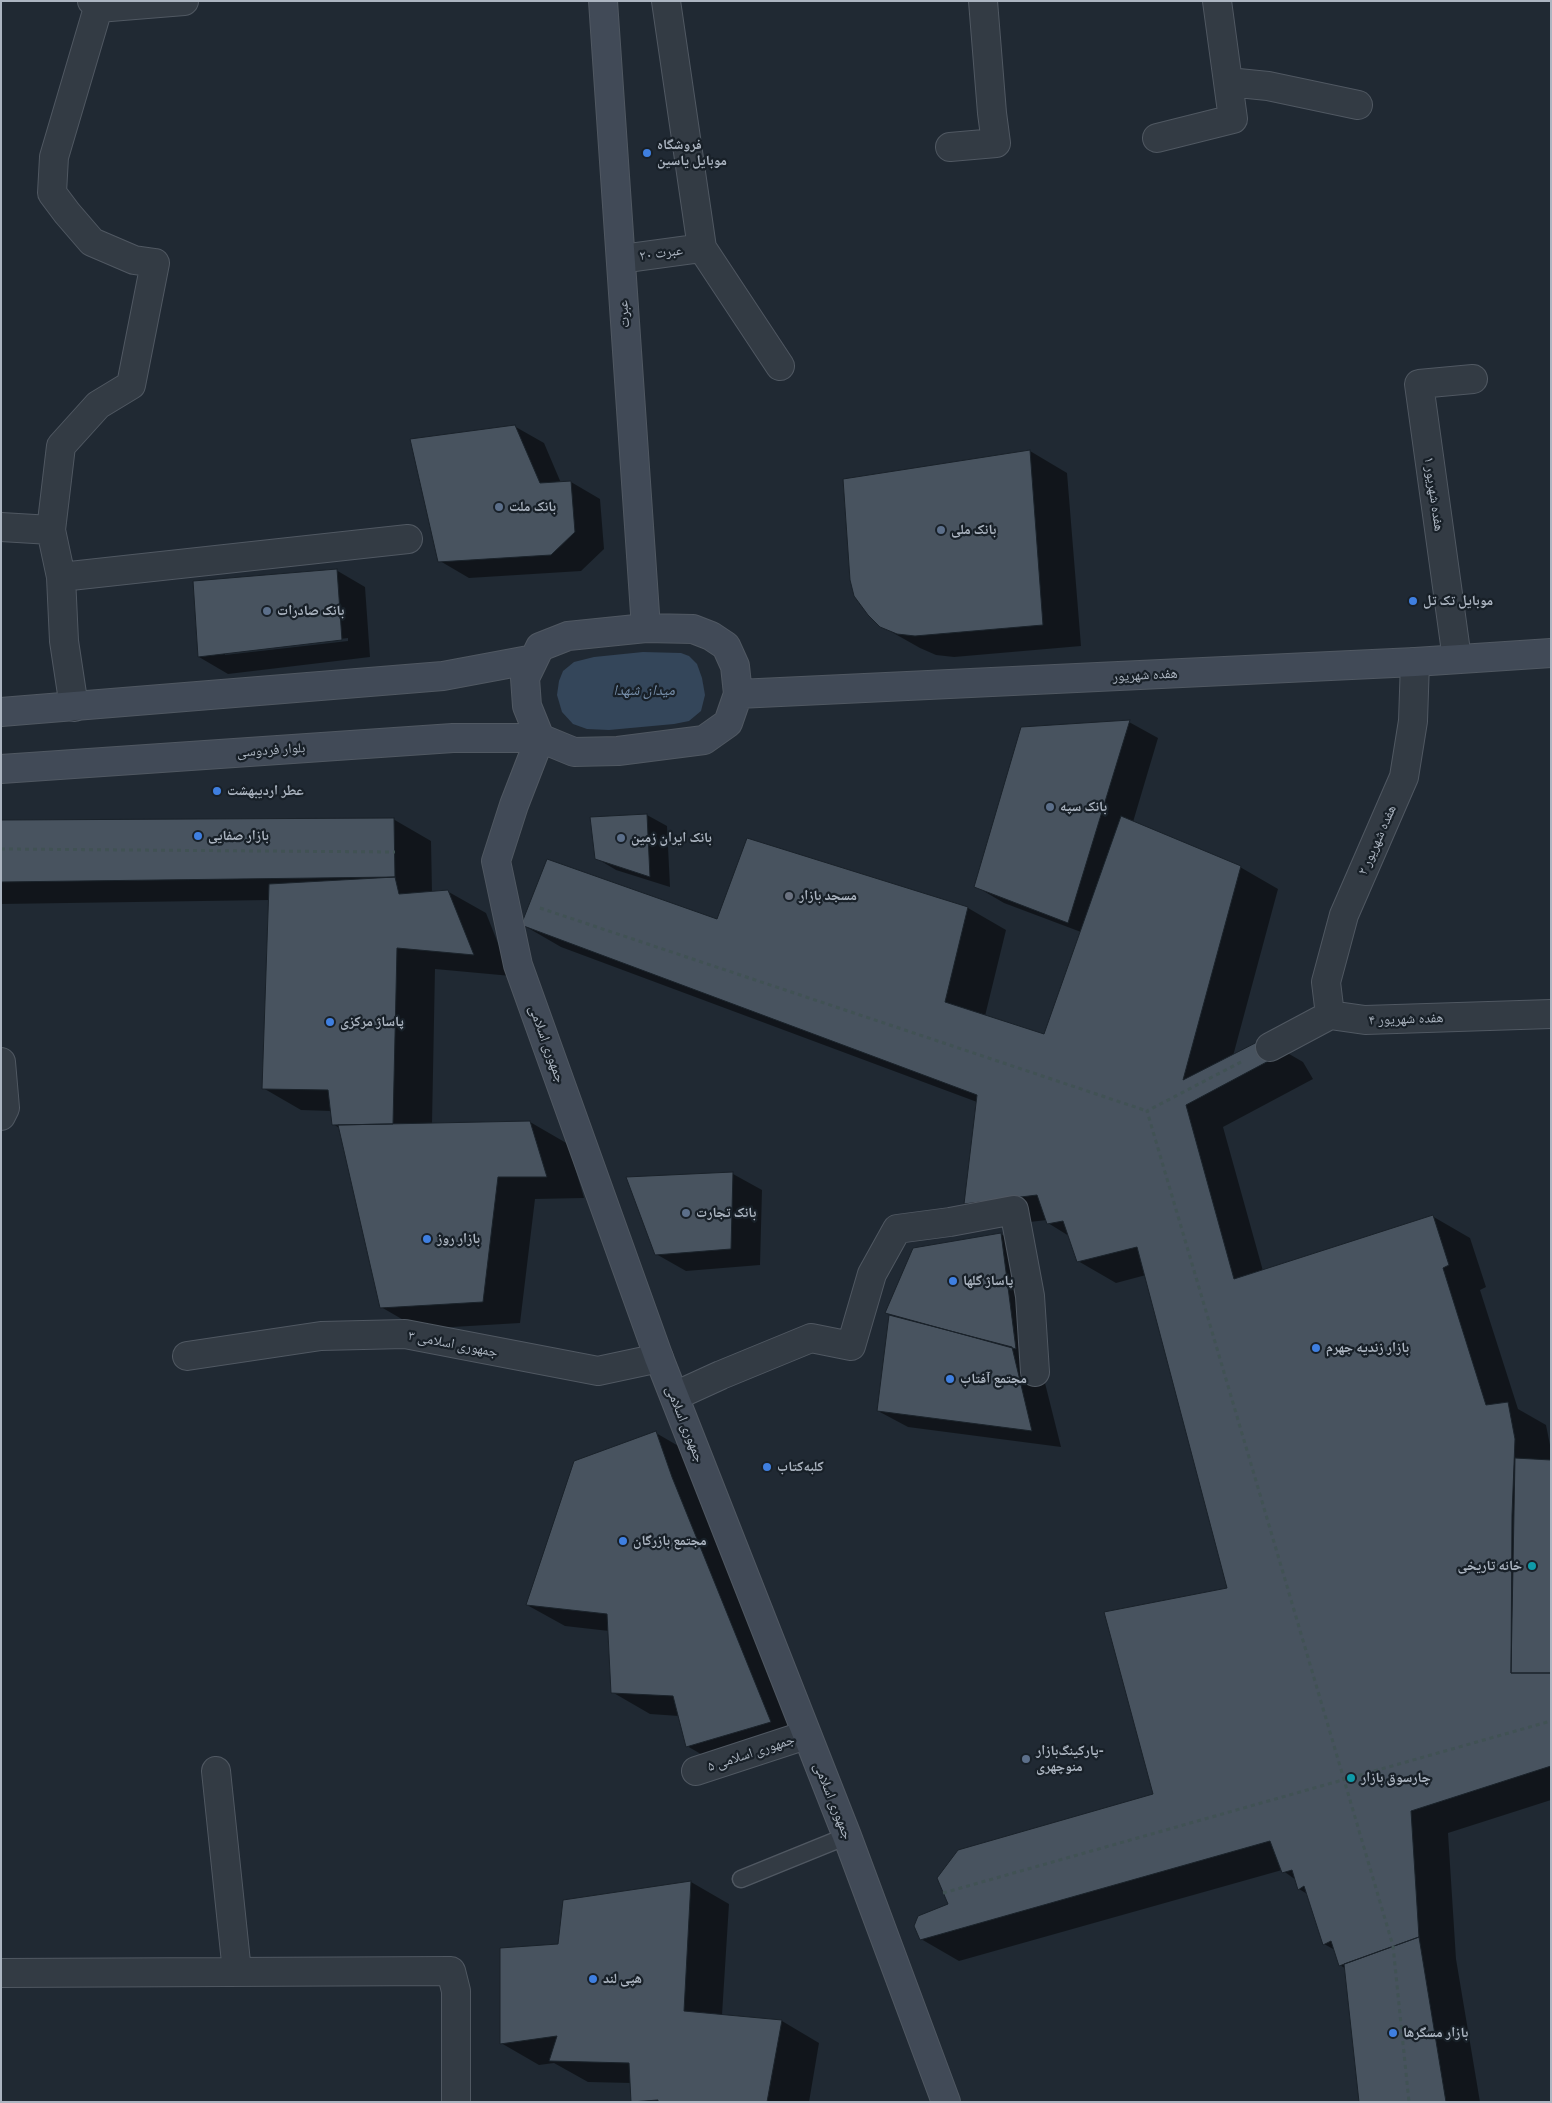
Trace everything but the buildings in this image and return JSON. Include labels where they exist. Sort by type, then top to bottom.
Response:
[{"type":"main road","name":"عبرت","points":[[603,1],[646,628]]},
{"type":"main road","points":[[646,628],[693,629],[711,636],[726,646],[735,666],[738,694],[728,723],[704,740],[618,751],[574,752],[540,738],[527,706],[525,678],[540,647],[568,636],[646,628]]},
{"type":"main road","name":"هفده شهریور","points":[[738,694],[1415,662],[1551,653]]},
{"type":"main road","points":[[1,712],[443,676],[534,658]]},
{"type":"main road","name":"بلوار فردوسی","points":[[1,769],[454,738],[540,738]]},
{"type":"main road","name":"جمهوری اسلامی","points":[[540,738],[514,806],[496,862],[518,965],[659,1358],[847,1836],[946,2102]]},
{"type":"street","points":[[74,707],[64,641],[61,577],[51,530],[60,446],[98,405],[131,385],[155,263],[134,260],[92,242],[52,193],[54,157],[95,4],[184,1]]},
{"type":"street","points":[[666,1],[702,248],[780,366]]},
{"type":"street","points":[[950,146],[996,143],[983,1]]},
{"type":"street","points":[[1157,138],[1233,119],[1217,1]]},
{"type":"street","points":[[1228,82],[1268,86],[1358,104]]},
{"type":"street","name":"عبرت ۲۰","points":[[621,259],[702,248]]},
{"type":"street","name":"هفده شهریور ۱","points":[[1457,659],[1419,384],[1473,379]]},
{"type":"street","points":[[1,527],[51,530]]},
{"type":"street","points":[[61,577],[408,539]]},
{"type":"street","name":"هفده شهریور ۲","points":[[1330,1015],[1326,982],[1344,915],[1404,777],[1413,721],[1415,662]]},
{"type":"street","name":"هفده شهریور ۴","points":[[1330,1015],[1365,1020],[1551,1014]]},
{"type":"street","points":[[1270,1047],[1330,1015]]},
{"type":"street","points":[[1,1062],[5,1108],[1,1116]]},
{"type":"street","points":[[675,1396],[729,1371],[810,1338],[851,1346],[872,1274],[897,1229],[950,1222],[1014,1210],[1030,1296],[1035,1372]]},
{"type":"street","name":"جمهوری اسلامی ۳","points":[[187,1356],[321,1336],[405,1334],[598,1371],[659,1358]]},
{"type":"street","name":"جمهوری اسلامی ۵","points":[[696,1771],[806,1735]]},
{"type":"street","points":[[216,1771],[237,1972]]},
{"type":"street","points":[[1,1973],[451,1971],[456,1991],[456,2102]]},
{"type":"lane","points":[[741,1879],[847,1836]]},
{"type":"path","points":[[1,849],[395,852]]},
{"type":"path","points":[[539,907],[1146,1111],[1270,1047]]},
{"type":"path","points":[[1146,1111],[1393,1946],[1409,2102]]},
{"type":"path","points":[[943,1893],[1551,1721]]},
{"type":"water","name":"میدان شهدا","points":[[643,652],[681,653],[689,656],[697,664],[705,695],[701,711],[689,721],[609,730],[587,729],[573,724],[562,712],[557,695],[559,681],[563,671],[574,662],[594,657]]},
{"type":"place","name":"فروشگاه موبایل یاسین","points":[[647,153]]},
{"type":"place","name":"بانک ملت","points":[[499,507]]},
{"type":"place","name":"بانک ملی","points":[[941,530]]},
{"type":"place","name":"موبایل تک تل","points":[[1413,601]]},
{"type":"place","name":"بانک صادرات","points":[[267,611]]},
{"type":"place","name":"عطر اردیبهشت","points":[[217,791]]},
{"type":"place","name":"بانک سپه","points":[[1050,807]]},
{"type":"place","name":"بازار صفایی","points":[[198,836]]},
{"type":"place","name":"بانک ایران زمین","points":[[621,838]]},
{"type":"place","name":"مسجد بازار","points":[[789,896]]},
{"type":"place","name":"پاساژ مرکزی","points":[[330,1022]]},
{"type":"place","name":"بانک تجارت","points":[[686,1213]]},
{"type":"place","name":"بازار روز","points":[[427,1239]]},
{"type":"place","name":"پاساژ گلها","points":[[953,1281]]},
{"type":"place","name":"بازار زندیه جهرم","points":[[1316,1348]]},
{"type":"place","name":"مجتمع آفتاب","points":[[950,1379]]},
{"type":"place","name":"کلبه‌کتاب","points":[[767,1467]]},
{"type":"place","name":"مجتمع بازرگان","points":[[623,1541]]},
{"type":"place","name":"خانه تاریخی","points":[[1532,1566]]},
{"type":"place","name":"پارکینگ‌بازار- منوچهری","points":[[1026,1759]]},
{"type":"place","name":"چارسوق بازار","points":[[1351,1778]]},
{"type":"place","name":"هپی لند","points":[[593,1979]]},
{"type":"place","name":"بازار مسگرها","points":[[1393,2033]]}]
